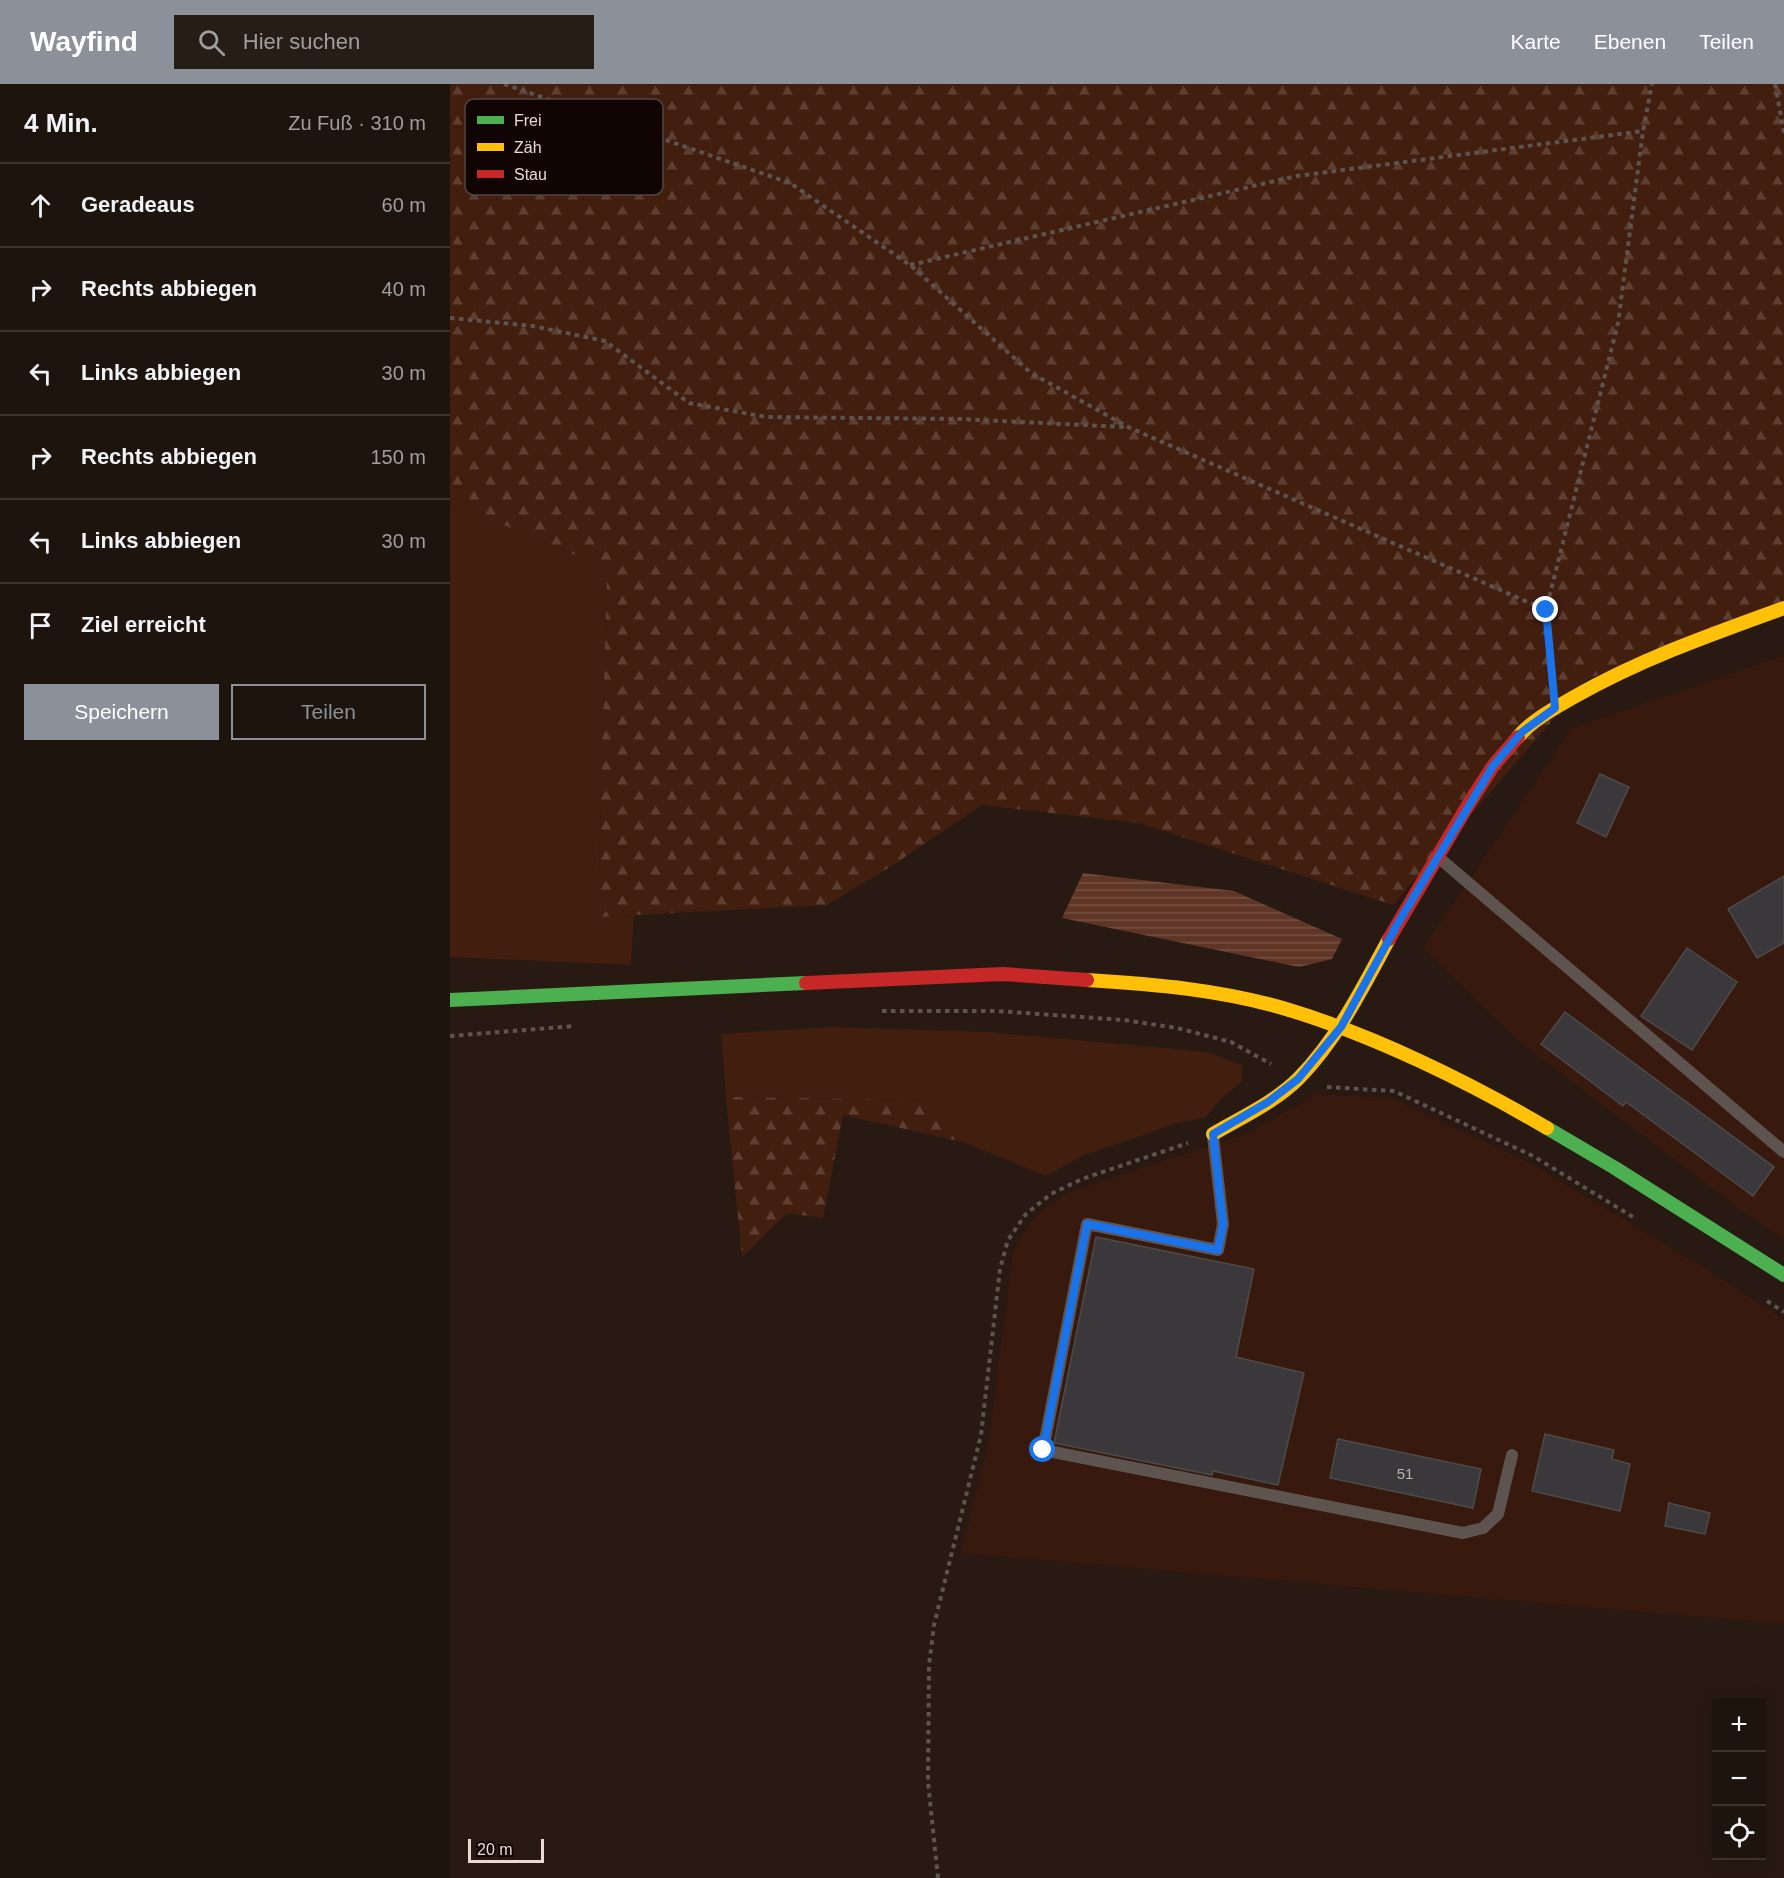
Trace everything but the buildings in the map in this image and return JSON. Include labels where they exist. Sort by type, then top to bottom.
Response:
[{"type":"main road","points":[[1213,1134],[1268,1102],[1298,1079],[1341,1027],[1372,968],[1437,857],[1493,766],[1522,732],[1555,708],[1597,684],[1683,644],[1784,608]]},
{"type":"main road","points":[[450,1000],[1004,974],[1154,984],[1284,1008],[1341,1027],[1515,1108],[1784,1275]]},
{"type":"lane","points":[[1437,857],[1784,1152]]},
{"type":"lane","points":[[1213,1134],[1223,1224],[1218,1250],[1087,1224],[1043,1450],[1463,1533],[1483,1528],[1498,1514],[1512,1455]]},
{"type":"path","points":[[504,84],[547,99]]},
{"type":"path","points":[[1555,708],[1546,610],[1618,323],[1643,131],[1652,84]]},
{"type":"path","points":[[1775,84],[1784,133]]},
{"type":"path","points":[[910,265],[1297,176],[1643,131]]},
{"type":"path","points":[[663,139],[790,183],[910,265],[1031,373],[1128,427],[1546,610]]},
{"type":"path","points":[[450,318],[533,326],[605,341],[689,403],[766,417],[960,419],[1128,427]]},
{"type":"path","points":[[881,1011],[998,1011],[1124,1020],[1177,1028],[1231,1042],[1298,1079],[1326,1087],[1394,1091],[1533,1156],[1641,1222]]},
{"type":"path","points":[[450,1036],[577,1026]]},
{"type":"path","points":[[938,1878],[928,1782],[928,1665],[934,1625],[981,1435],[1000,1269],[1008,1240],[1026,1214],[1051,1194],[1082,1179],[1213,1134]]},
{"type":"path","points":[[1766,1300],[1784,1312]]},
{"type":"shaded area","points":[[1784,656],[1784,1239],[1741,1210],[1520,1042],[1423,948],[1572,728]]},
{"type":"shaded area","points":[[1083,873],[1234,891],[1342,939],[1332,959],[1299,967],[1062,918]]},
{"type":"shaded area","points":[[1317,1094],[1392,1098],[1532,1164],[1708,1270],[1784,1320],[1784,1624],[961,1553],[988,1446],[1013,1253],[1029,1224],[1049,1205],[1070,1192],[1244,1135]]},
{"type":"green space","points":[[450,84],[1784,84],[1784,613],[1589,678],[1393,905],[1139,823],[982,805],[890,867],[827,905],[598,917],[607,568],[450,503]]},
{"type":"green space","points":[[450,503],[607,568],[598,917],[634,915],[631,965],[450,957]]},
{"type":"green space","points":[[832,1027],[987,1032],[1208,1052],[1242,1065],[1242,1081],[1219,1101],[1206,1117],[1174,1124],[1082,1156],[1046,1176],[963,1142],[925,1100],[726,1097],[721,1034]]},
{"type":"green space","points":[[726,1097],[925,1100],[963,1142],[843,1115],[823,1218],[787,1213],[742,1257]]},
{"type":"traffic: fast","points":[[450,1000],[806,983]]},
{"type":"traffic: fast","points":[[1547,1128],[1615,1168],[1784,1275]]},
{"type":"traffic: slow","points":[[1518,737],[1530,725],[1552,710],[1599,683],[1651,659],[1784,608]]},
{"type":"traffic: slow","points":[[1213,1134],[1258,1109],[1290,1087],[1313,1063],[1338,1029],[1389,939]]},
{"type":"traffic: slow","points":[[1087,980],[1188,989],[1262,1002],[1286,1009],[1353,1032],[1420,1061],[1547,1128]]},
{"type":"traffic: jam","points":[[1389,939],[1468,805],[1493,766],[1518,737]]},
{"type":"traffic: jam","points":[[806,983],[1003,974],[1087,980]]},
{"type":"route","points":[[1043,1450],[1087,1224],[1218,1250],[1223,1224],[1213,1134],[1268,1102],[1298,1079],[1341,1027],[1398,923],[1493,766],[1522,732],[1555,708],[1546,610]]}]
